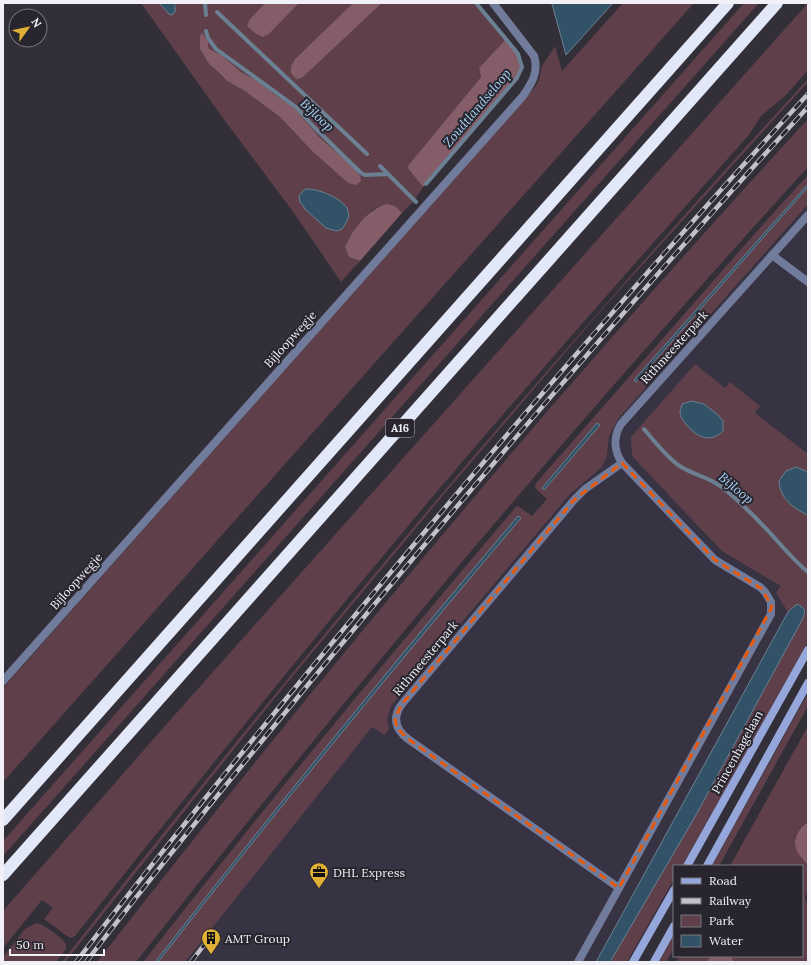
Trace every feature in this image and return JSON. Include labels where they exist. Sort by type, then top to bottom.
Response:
[{"type":"highway","points":[[3,820],[728,3]]},
{"type":"highway","name":"A16","points":[[3,875],[777,3]]},
{"type":"highway","name":"A16","points":[[3,881],[22,853]]},
{"type":"main road","name":"Princenhagelaan","points":[[688,865],[808,650]]},
{"type":"main road","points":[[708,865],[808,683]]},
{"type":"main road","points":[[633,962],[673,892]]},
{"type":"main road","points":[[654,962],[673,928]]},
{"type":"street","name":"Bijloopwegje","points":[[3,681],[523,96],[536,74],[536,62],[534,56],[493,3]]},
{"type":"street","name":"Rithmeesterpark","points":[[578,962],[771,614],[772,607],[770,599],[762,589],[715,560],[622,464],[617,454],[615,444],[617,433],[621,424],[808,215]]},
{"type":"street","points":[[772,255],[808,282]]},
{"type":"street","name":"Rithmeesterpark","points":[[619,888],[408,739],[397,728],[395,718],[402,704],[574,500],[585,489],[622,464]]},
{"type":"highlighted area","points":[[622,463],[715,560],[762,589],[772,607],[619,888],[408,739],[397,728],[395,718],[402,704],[574,500]]},
{"type":"shaded area","points":[[265,3],[299,3],[269,34],[263,37],[256,34],[247,26],[250,19]]},
{"type":"shaded area","points":[[353,3],[382,3],[302,78],[296,79],[291,73],[291,66],[295,59]]},
{"type":"shaded area","points":[[202,32],[208,42],[208,48],[221,55],[241,72],[258,81],[274,94],[293,106],[319,137],[354,167],[360,176],[361,181],[356,185],[348,183],[312,151],[280,117],[245,91],[227,81],[209,64],[200,49],[200,37]]},
{"type":"shaded area","points":[[506,39],[519,57],[523,70],[497,103],[423,187],[407,167],[481,77],[479,68]]},
{"type":"shaded area","points":[[808,177],[808,630],[619,962],[145,962],[532,519]]},
{"type":"shaded area","points":[[387,204],[395,206],[402,213],[360,261],[349,257],[345,247],[356,227],[367,215],[380,206]]},
{"type":"shaded area","points":[[808,822],[808,865],[798,853],[795,840],[799,831]]},
{"type":"shaded area","points":[[710,957],[732,957],[734,962],[707,962]]},
{"type":"green space","points":[[141,3],[159,3],[169,14],[176,7],[175,3],[265,3],[250,19],[269,34],[299,3],[353,3],[295,59],[291,66],[302,78],[382,3],[475,3],[506,39],[479,68],[481,77],[407,167],[423,187],[414,201],[402,213],[395,206],[380,206],[372,210],[347,241],[345,247],[347,253],[360,261],[341,282],[294,213],[220,114]],"holes":[[[202,32],[208,42],[208,48],[221,55],[241,72],[258,81],[274,94],[293,106],[319,137],[354,167],[360,176],[348,183],[312,151],[280,117],[245,91],[227,81],[209,64],[200,49]],[[306,189],[313,189],[339,200],[326,228],[300,202]]]},
{"type":"green space","points":[[623,3],[694,3],[3,782],[3,688],[523,101],[535,87],[539,80],[542,66],[555,46],[562,71]]},
{"type":"green space","points":[[744,3],[759,3],[3,856],[3,841]]},
{"type":"green space","points":[[808,3],[808,70],[787,94],[761,116],[748,136],[554,355],[440,488],[256,710],[75,936],[71,938],[67,936],[44,919],[53,908],[42,900],[3,948],[3,911],[164,727]]},
{"type":"green space","points":[[808,79],[808,82],[598,314],[445,493],[278,694],[65,962],[62,962],[151,848],[333,623],[615,294]]},
{"type":"green space","points":[[808,119],[808,167],[635,361],[465,558],[381,658],[136,962],[97,962],[268,746],[444,533],[624,324]]},
{"type":"green space","points":[[808,175],[808,204],[618,419],[609,436],[607,456],[601,468],[570,494],[391,706],[387,719],[389,729],[385,735],[372,727],[185,962],[143,962],[234,846],[327,732],[516,507],[518,506],[532,516],[547,499],[537,490],[535,487],[536,483]]},
{"type":"green space","points":[[695,364],[725,388],[730,382],[760,406],[755,413],[808,454],[808,472],[796,467],[785,500],[808,515],[808,642],[683,865],[673,865],[673,881],[627,962],[610,962],[696,815],[806,612],[797,604],[788,612],[776,593],[781,586],[722,551],[632,456],[631,437]]},
{"type":"green space","points":[[808,693],[808,706],[720,865],[713,865]]},
{"type":"green space","points":[[808,726],[808,822],[805,823],[795,837],[801,858],[808,865],[808,889],[805,897],[808,907],[808,962],[734,962],[732,957],[803,957],[803,865],[731,865]]},
{"type":"green space","points":[[36,923],[44,926],[61,938],[66,944],[66,949],[56,962],[3,962],[3,957],[25,929]]},
{"type":"green space","points":[[673,937],[673,950],[666,962],[659,962]]},
{"type":"green space","points":[[679,957],[710,957],[707,962],[676,962]]},
{"type":"water","points":[[159,3],[175,3],[175,12],[172,15],[169,14]]},
{"type":"water","points":[[613,3],[566,55],[552,4]]},
{"type":"water","points":[[808,184],[808,187],[636,382],[634,380]]},
{"type":"water","points":[[306,189],[323,192],[342,202],[348,211],[348,216],[342,229],[336,231],[326,228],[306,210],[300,202],[299,196]]},
{"type":"water","points":[[692,401],[704,404],[718,415],[723,421],[723,431],[718,435],[708,438],[699,435],[690,429],[682,418],[680,412],[682,404]]},
{"type":"water","points":[[597,423],[600,425],[544,490],[542,488]]},
{"type":"water","points":[[796,467],[808,472],[808,515],[788,502],[780,487],[779,481],[786,471]]},
{"type":"water","points":[[518,516],[521,518],[337,738],[158,962],[155,962],[334,737]]},
{"type":"water","points":[[797,604],[804,609],[802,620],[696,815],[610,962],[596,962],[788,612]]},
{"type":"waterway","name":"Bijloop","points":[[205,3],[206,15]]},
{"type":"waterway","name":"Zoudtlandseloop","points":[[426,184],[517,78],[522,67],[518,54],[476,3]]},
{"type":"waterway","points":[[217,12],[367,154]]},
{"type":"waterway","name":"Bijloop","points":[[206,31],[208,38],[216,49],[296,107],[314,127],[361,173],[365,175],[388,174],[416,202]]},
{"type":"waterway","points":[[380,166],[388,174]]},
{"type":"waterway","name":"Bijloop","points":[[644,429],[664,452],[678,465],[716,483],[735,498],[808,572]]},
{"type":"railway","points":[[76,962],[239,756],[455,496],[554,379],[756,150],[808,94]]},
{"type":"railway","points":[[86,962],[231,779],[432,536],[645,289],[808,107]]},
{"type":"railway","points":[[191,962],[214,932]]},
{"type":"place","name":"DHL Express","points":[[319,889]]},
{"type":"place","name":"AMT Group","points":[[211,955]]}]
